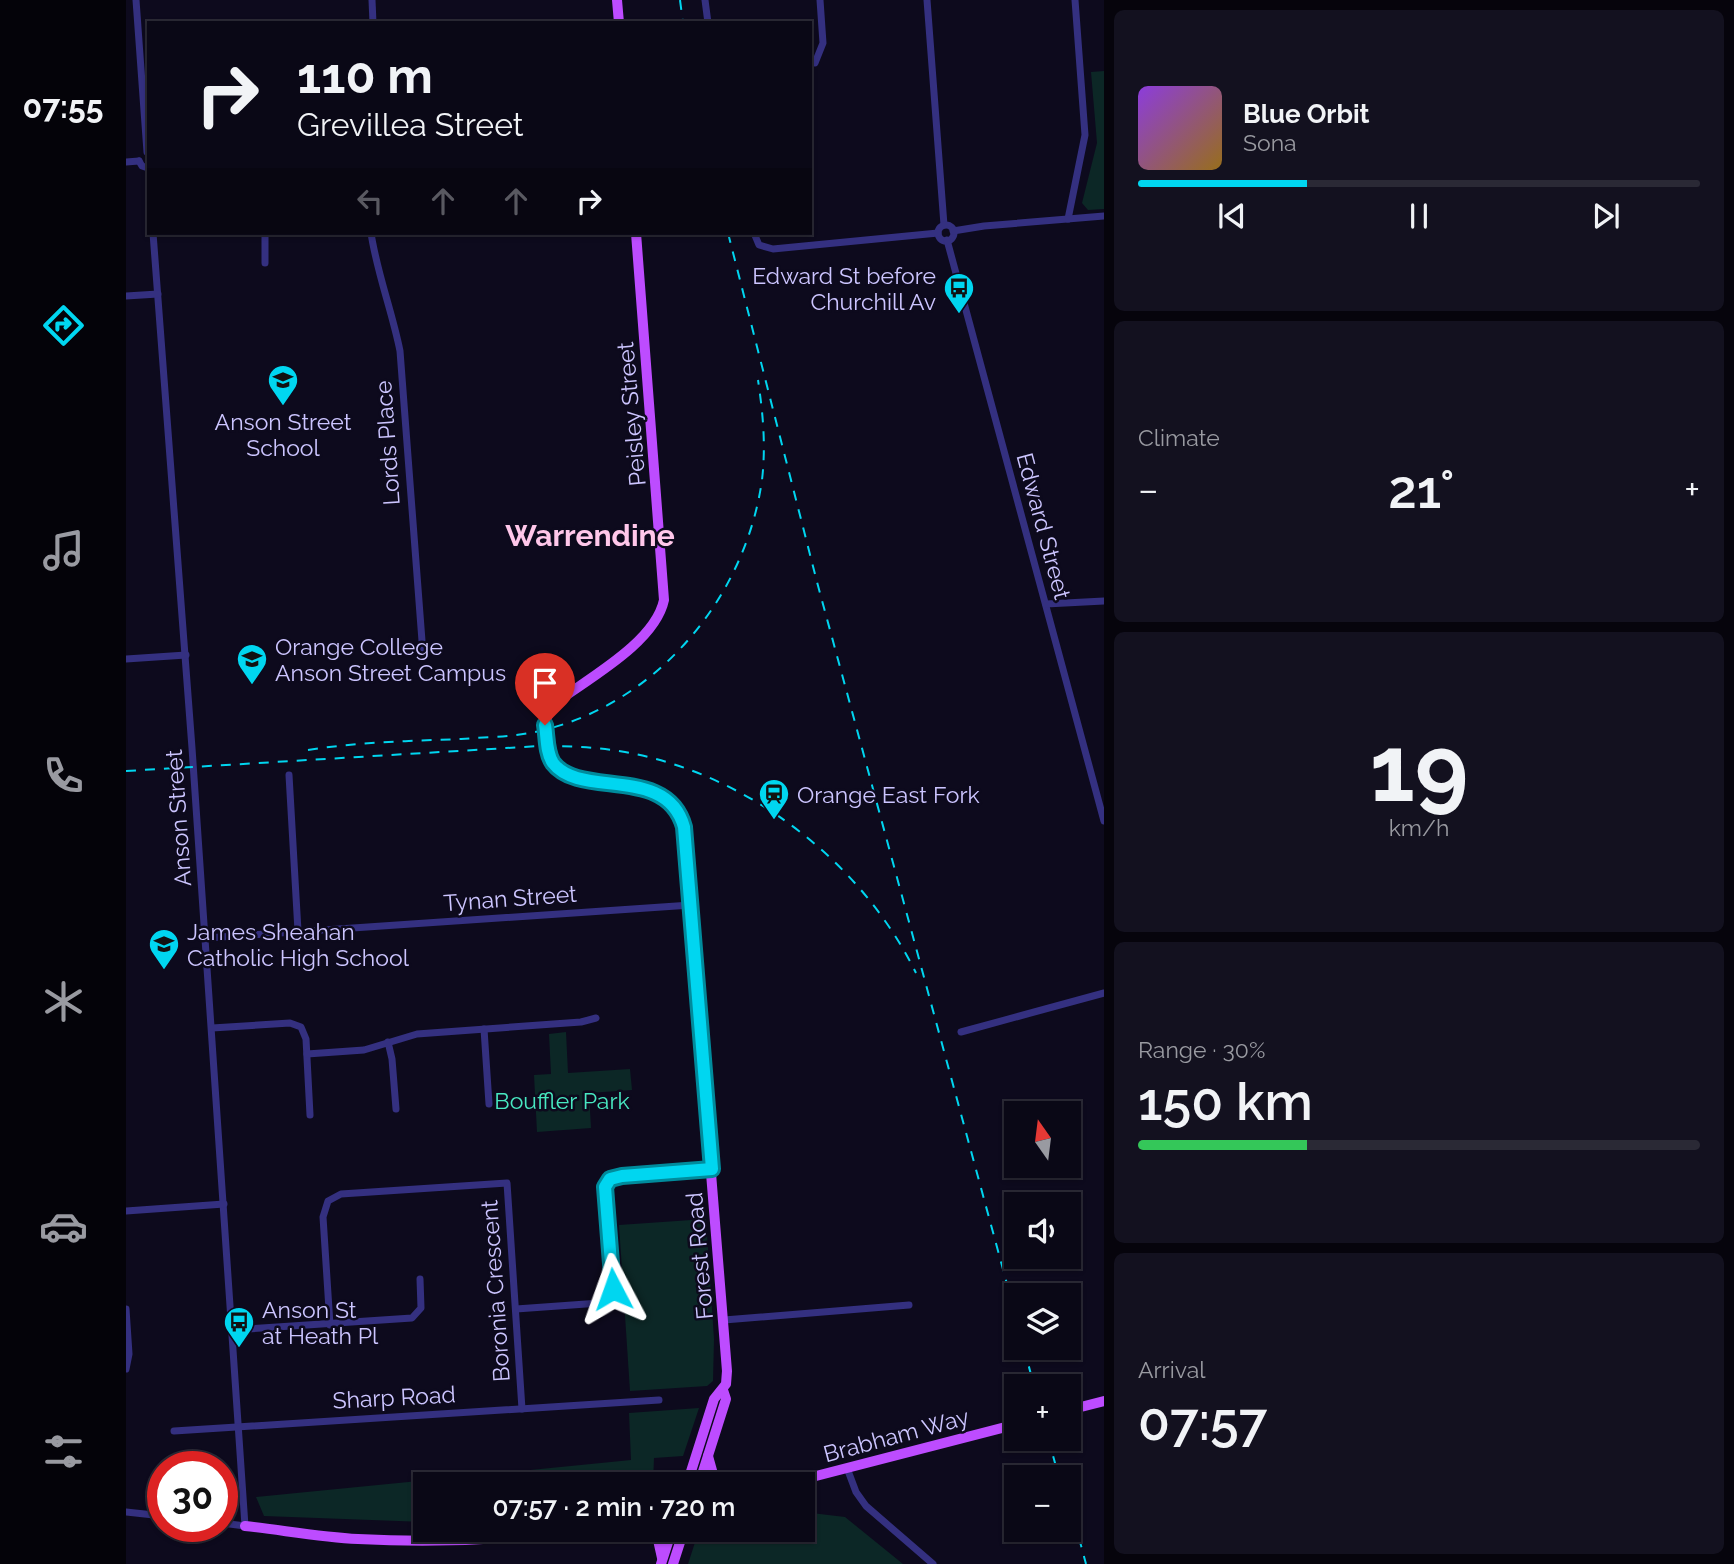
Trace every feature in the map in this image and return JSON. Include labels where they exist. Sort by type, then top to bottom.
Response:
[{"type":"main road","points":[[617,0],[619,21]]},
{"type":"main road","name":"Peisley Street","points":[[548,749],[545,725],[554,704],[610,666],[646,631],[660,612],[664,600],[636,235]]},
{"type":"main road","name":"Forest Road","points":[[548,749],[553,763],[568,774],[653,792],[673,804],[684,827],[727,1371],[723,1390],[726,1399],[703,1472]]},
{"type":"main road","name":"Forest Road","points":[[691,1472],[714,1399],[723,1390]]},
{"type":"main road","points":[[1081,1407],[1104,1401]]},
{"type":"main road","name":"Brabham Way","points":[[815,1476],[1004,1427]]},
{"type":"main road","points":[[708,1455],[712,1472]]},
{"type":"main road","points":[[245,1526],[356,1539],[413,1540]]},
{"type":"main road","points":[[658,1542],[661,1563]]},
{"type":"main road","points":[[661,1563],[668,1542]]},
{"type":"main road","points":[[673,1564],[680,1542]]},
{"type":"street","points":[[136,0],[147,140]]},
{"type":"street","points":[[372,0],[373,21]]},
{"type":"street","points":[[705,0],[708,21]]},
{"type":"street","points":[[815,63],[823,43],[820,0]]},
{"type":"street","points":[[927,0],[944,225]]},
{"type":"street","points":[[1068,219],[1085,135],[1075,0]]},
{"type":"street","points":[[139,161],[142,155],[147,153]]},
{"type":"street","points":[[126,162],[139,161]]},
{"type":"street","points":[[139,161],[147,169]]},
{"type":"street","points":[[953,231],[1104,216]]},
{"type":"street","points":[[944,225],[951,227],[953,231]]},
{"type":"street","points":[[944,225],[938,233],[940,238],[951,238],[953,231]]},
{"type":"street","points":[[755,235],[759,245],[773,250],[938,233]]},
{"type":"street","name":"Anson Street","points":[[153,235],[195,780],[245,1526]]},
{"type":"street","points":[[265,235],[265,263]]},
{"type":"street","name":"Lords Place","points":[[371,235],[376,264],[400,351],[423,654]]},
{"type":"street","name":"Edward Street","points":[[947,240],[1104,821]]},
{"type":"street","points":[[126,296],[158,294]]},
{"type":"street","points":[[1046,604],[1104,601]]},
{"type":"street","points":[[126,659],[186,655]]},
{"type":"street","points":[[289,775],[298,931]]},
{"type":"street","name":"Tynan Street","points":[[206,938],[691,905]]},
{"type":"street","points":[[961,1032],[1104,993]]},
{"type":"street","points":[[307,1054],[358,1051],[417,1034],[580,1023],[596,1018]]},
{"type":"street","points":[[212,1028],[296,1024],[304,1033],[310,1115]]},
{"type":"street","points":[[484,1029],[489,1104]]},
{"type":"street","points":[[388,1042],[396,1109]]},
{"type":"street","points":[[516,1309],[600,1303],[607,1299],[613,1289],[605,1187],[610,1179],[712,1169]]},
{"type":"street","name":"Boronia Crescent","points":[[330,1325],[323,1217],[328,1201],[341,1194],[507,1183],[522,1409]]},
{"type":"street","points":[[126,1211],[224,1204]]},
{"type":"street","points":[[232,1330],[412,1318],[421,1308],[419,1279]]},
{"type":"street","points":[[724,1320],[909,1305]]},
{"type":"street","points":[[126,1309],[129,1354],[126,1369]]},
{"type":"street","name":"Sharp Road","points":[[174,1431],[659,1400]]},
{"type":"street","points":[[847,1468],[856,1492],[866,1506],[933,1564]]},
{"type":"street","points":[[126,1513],[147,1515]]},
{"type":"street","points":[[238,1525],[245,1526]]},
{"type":"green space","points":[[1104,71],[1104,209],[1088,210],[1082,203],[1097,143],[1091,72]]},
{"type":"green space","name":"Bouffler Park","points":[[566,1032],[568,1073],[630,1069],[632,1090],[589,1093],[591,1128],[537,1132],[534,1075],[551,1074],[549,1034]]},
{"type":"green space","points":[[706,1219],[714,1339],[713,1381],[707,1386],[630,1391],[619,1225]]},
{"type":"green space","points":[[699,1408],[683,1456],[654,1458],[653,1472],[509,1472],[631,1460],[629,1413]]},
{"type":"green space","points":[[413,1482],[413,1522],[264,1516],[256,1497]]},
{"type":"green space","points":[[815,1513],[845,1517],[903,1564],[688,1564],[695,1542],[815,1542]]},
{"type":"railway","points":[[680,0],[683,21]]},
{"type":"railway","points":[[729,235],[817,582],[1007,1283]]},
{"type":"railway","points":[[308,750],[535,732],[578,719],[618,699],[655,673],[687,642],[714,606],[736,566],[752,524],[762,480],[764,455],[758,380]]},
{"type":"railway","points":[[126,771],[540,746],[614,750],[671,763],[715,780],[757,802],[796,829],[832,860],[865,894],[893,932],[916,973]]},
{"type":"railway","points":[[1027,1360],[1031,1374]]},
{"type":"railway","points":[[1052,1451],[1056,1465]]},
{"type":"railway","points":[[1080,1542],[1086,1564]]},
{"type":"place","name":"Edward St before Churchill Av","points":[[959,315]]},
{"type":"place","name":"Anson Street School","points":[[283,407]]},
{"type":"place","name":"Orange College Anson Street Campus","points":[[252,686]]},
{"type":"place","name":"Orange East Fork","points":[[774,821]]},
{"type":"place","name":"James Sheahan Catholic High School","points":[[164,971]]},
{"type":"place","name":"Anson St at Heath Pl","points":[[239,1349]]},
{"type":"district","name":"Warrendine","points":[[590,535]]},
{"type":"route","points":[[545,725],[550,757],[559,768],[580,778],[663,796],[673,804],[684,827],[712,1169],[610,1179],[605,1187],[613,1289]]}]
